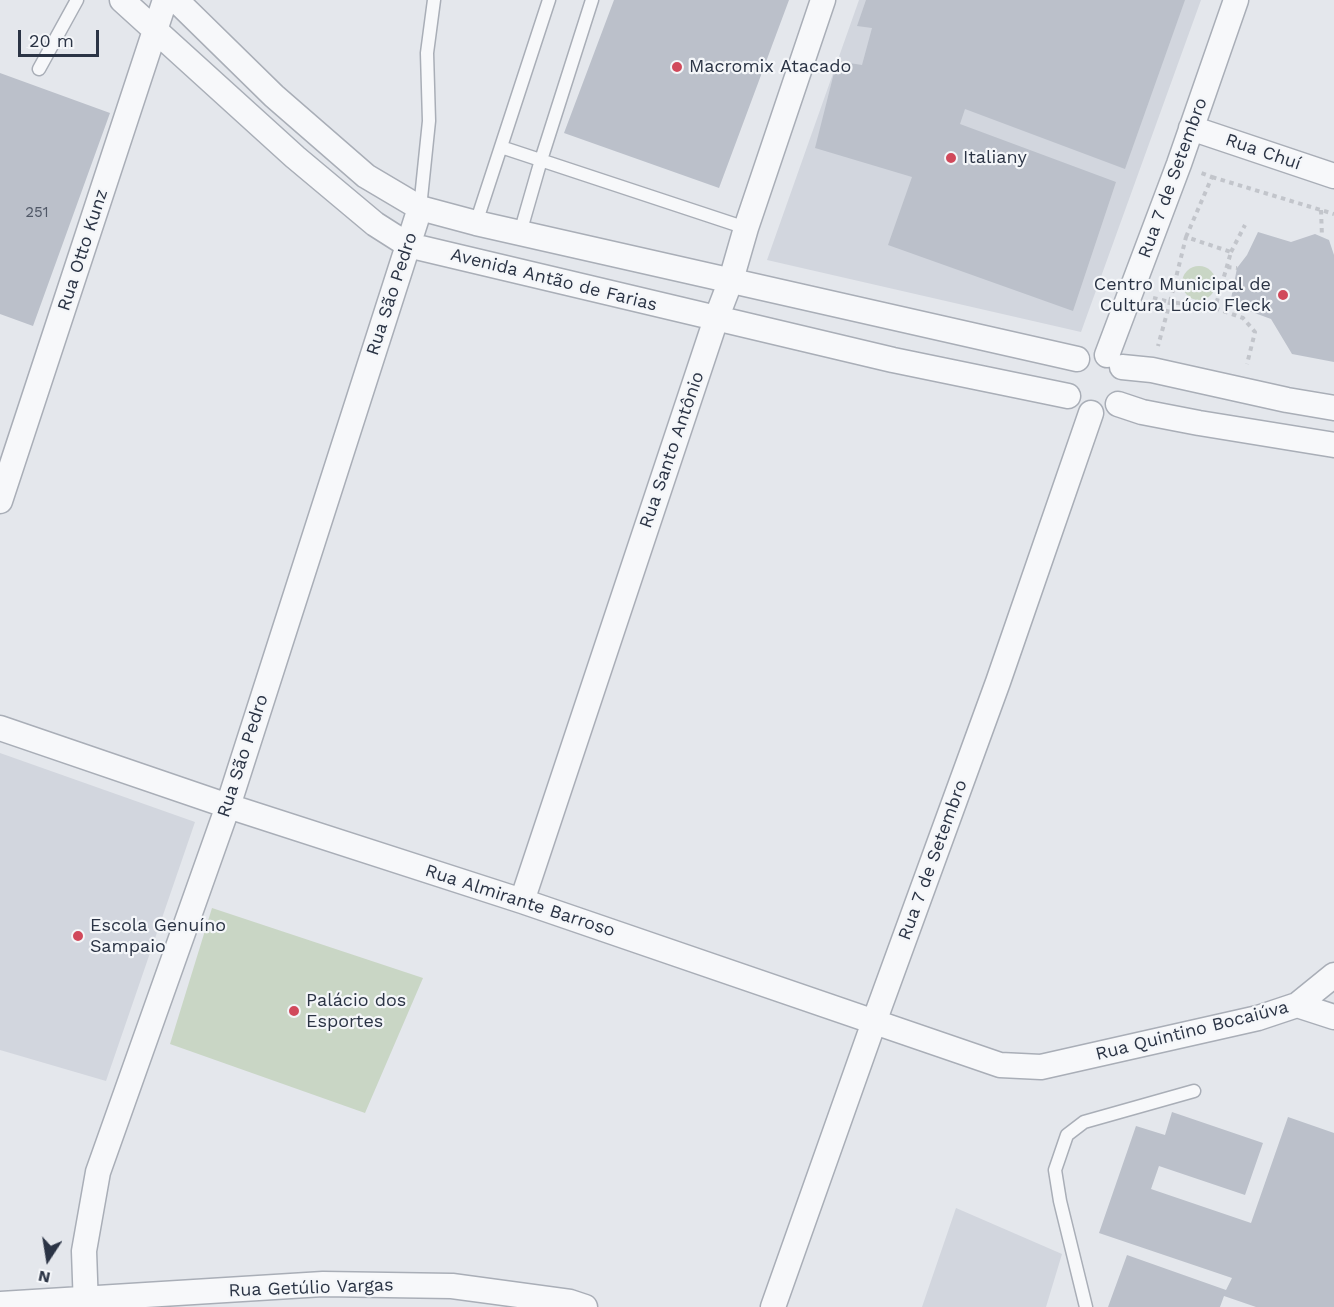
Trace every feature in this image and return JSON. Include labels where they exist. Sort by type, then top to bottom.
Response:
[{"type":"street","name":"Avenida Antão de Farias","points":[[122,0],[295,157],[375,224],[408,245],[716,320],[1068,396]]},
{"type":"street","name":"Rua Otto Kunz","points":[[0,501],[165,0]]},
{"type":"street","name":"Avenida Antão de Farias","points":[[176,0],[274,96],[366,176],[420,208],[476,223],[1077,359]]},
{"type":"street","name":"Rua Santo Antônio","points":[[522,901],[824,0]]},
{"type":"street","name":"Rua 7 de Setembro","points":[[1114,361],[1132,292],[1236,0]]},
{"type":"street","name":"Rua Chuí","points":[[1191,128],[1334,176]]},
{"type":"street","name":"Rua São Pedro","points":[[86,1303],[84,1251],[98,1172],[228,806],[420,208]]},
{"type":"street","points":[[1114,361],[1126,376],[1124,396],[1111,411],[1101,414],[1082,411],[1068,396],[1065,386],[1066,376],[1077,359],[1096,353],[1114,361],[1152,370],[1334,408]]},
{"type":"street","points":[[1118,405],[1199,423],[1334,445]]},
{"type":"street","name":"Rua 7 de Setembro","points":[[773,1307],[873,1022],[998,682],[1091,413]]},
{"type":"street","name":"Rua Almirante Barroso","points":[[0,728],[228,806],[522,901],[1000,1065],[1041,1067]]},
{"type":"street","name":"Rua Quintino Bocaiúva","points":[[1041,1067],[1258,1018],[1297,1005],[1334,975]]},
{"type":"street","points":[[1297,1005],[1334,1017]]},
{"type":"street","name":"Rua Getúlio Vargas","points":[[0,1304],[86,1303],[322,1284],[452,1286],[570,1302],[585,1307]]},
{"type":"lane","points":[[39,69],[77,0]]},
{"type":"lane","points":[[420,208],[429,122],[427,52],[434,0]]},
{"type":"lane","points":[[476,223],[549,0]]},
{"type":"lane","points":[[520,233],[592,0]]},
{"type":"lane","points":[[501,147],[747,228]]},
{"type":"lane","points":[[1086,1307],[1060,1201],[1055,1170],[1066,1135],[1084,1122],[1194,1091]]},
{"type":"path","points":[[1212,177],[1334,214]]},
{"type":"path","points":[[1321,210],[1322,237]]},
{"type":"path","points":[[1215,308],[1231,252],[1245,225]]},
{"type":"path","points":[[1152,370],[1186,237],[1231,252]]},
{"type":"path","points":[[1227,267],[1237,268]]},
{"type":"path","points":[[1132,292],[1170,302],[1215,308],[1243,318],[1255,332],[1247,365]]},
{"type":"shaded area","name":"Italiany","points":[[859,0],[1201,0],[1081,332],[767,260]]},
{"type":"shaded area","name":"Escola Genuíno Sampaio","points":[[0,753],[195,822],[106,1081],[0,1050]]},
{"type":"shaded area","points":[[956,1208],[1062,1254],[1046,1307],[922,1307]]},
{"type":"green space","points":[[1199,266],[1211,271],[1216,283],[1211,295],[1199,300],[1187,295],[1182,283],[1187,271]]},
{"type":"green space","name":"Palácio dos Esportes","points":[[212,908],[423,978],[365,1113],[170,1044]]},
{"type":"building","name":"Macromix Atacado","points":[[614,0],[789,0],[719,188],[564,133]]},
{"type":"building","name":"Italiany","points":[[866,0],[1185,0],[1125,169],[965,109],[960,124],[1116,182],[1073,311],[888,245],[912,177],[815,148],[837,61],[862,65],[872,28],[857,26]]},
{"type":"building","points":[[0,73],[110,113],[33,326],[0,314]]},
{"type":"building","name":"Centro Municipal de Cultura Lúcio Fleck","points":[[1258,232],[1291,242],[1315,234],[1329,240],[1334,255],[1334,362],[1292,354],[1271,319],[1230,304],[1237,268],[1247,255]]},
{"type":"building","points":[[1172,1112],[1263,1143],[1245,1195],[1159,1166],[1151,1189],[1251,1223],[1288,1117],[1334,1133],[1334,1307],[1256,1307],[1224,1296],[1220,1307],[1108,1307],[1127,1255],[1226,1290],[1232,1278],[1099,1233],[1136,1126],[1165,1135]]},
{"type":"place","name":"Macromix Atacado","points":[[677,67]]},
{"type":"place","name":"Italiany","points":[[951,158]]},
{"type":"place","name":"Centro Municipal de Cultura Lúcio Fleck","points":[[1283,295]]},
{"type":"place","name":"Escola Genuíno Sampaio","points":[[78,936]]},
{"type":"place","name":"Palácio dos Esportes","points":[[294,1011]]}]
